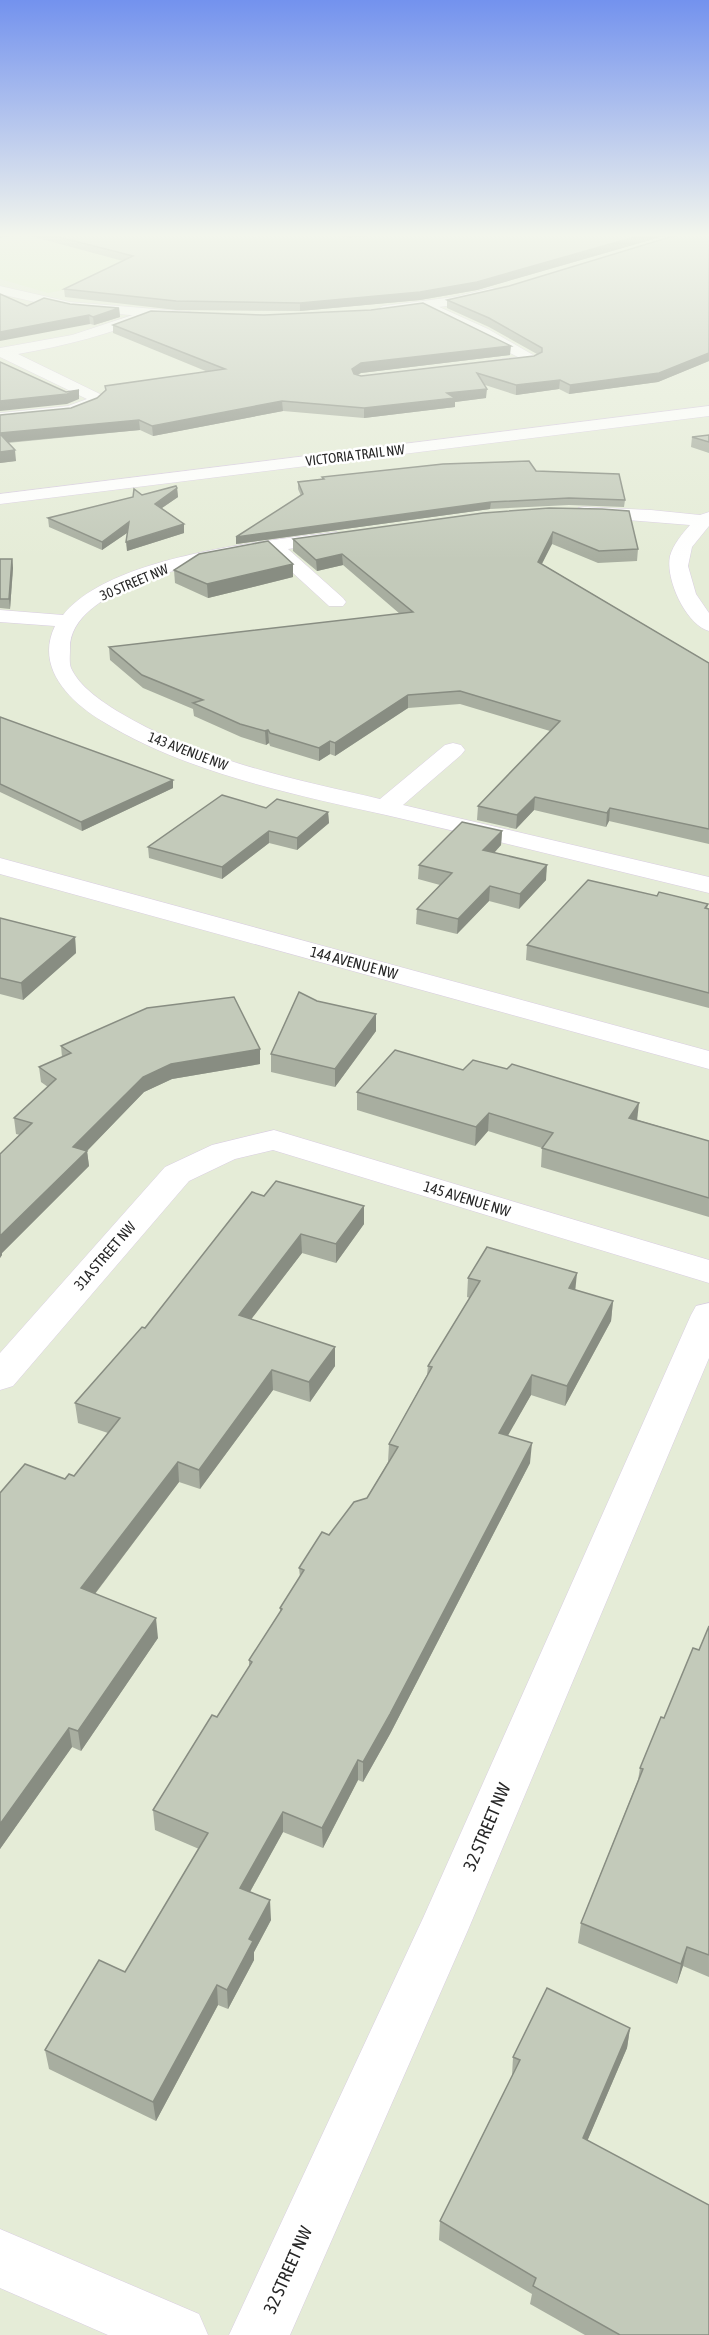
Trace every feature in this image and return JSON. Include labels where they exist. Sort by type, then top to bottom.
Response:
[{"type":"street","points":[[1,352],[49,343]]},
{"type":"street","points":[[476,366],[533,359],[501,343]]},
{"type":"street","points":[[0,418],[66,411],[93,404],[97,398],[1,352]]},
{"type":"street","name":"VICTORIA TRAIL NW","points":[[0,487],[709,399]]},
{"type":"street","name":"VICTORIA TRAIL NW","points":[[0,499],[709,411]]},
{"type":"street","points":[[571,512],[706,519]]},
{"type":"street","points":[[706,519],[695,530],[679,555],[681,582],[686,594],[709,625]]},
{"type":"street","name":"30 STREET NW","points":[[67,621],[96,598],[143,575],[191,560],[356,535]]},
{"type":"street","points":[[274,546],[336,602]]},
{"type":"street","points":[[686,594],[709,594]]},
{"type":"street","points":[[0,616],[67,621]]},
{"type":"street","name":"143 AVENUE NW","points":[[67,621],[57,645],[58,657],[62,671],[81,696],[116,721],[170,746],[293,786],[709,885]]},
{"type":"street","points":[[385,808],[453,750]]},
{"type":"street","name":"144 AVENUE NW","points":[[0,866],[709,1060]]},
{"type":"street","name":"145 AVENUE NW","points":[[224,1152],[274,1140],[709,1272]]},
{"type":"street","name":"31A STREET NW","points":[[0,1377],[177,1174],[224,1152]]},
{"type":"street","name":"32 STREET NW","points":[[259,2335],[442,1930],[709,1315]]},
{"type":"street","points":[[0,2258],[178,2335]]},
{"type":"building","points":[[159,343],[505,343],[511,346],[361,363],[352,369],[354,374],[361,376],[534,356],[542,352],[542,348],[533,343],[709,343],[709,353],[659,373],[570,385],[560,380],[516,385],[477,373],[487,389],[447,393],[455,398],[364,408],[282,401],[152,426],[139,420],[0,433],[0,415],[71,408],[97,398],[106,390],[105,386],[225,369]]},
{"type":"building","points":[[0,362],[66,392],[79,390],[67,394],[0,401]]},
{"type":"building","points":[[0,434],[15,450],[0,452]]},
{"type":"building","points":[[709,435],[709,442],[692,437]]},
{"type":"building","points":[[529,461],[536,471],[619,474],[625,500],[569,498],[491,502],[236,537],[303,494],[298,482],[324,479],[322,477],[443,464]]},
{"type":"building","points":[[176,486],[177,488],[155,504],[184,524],[126,542],[129,522],[102,542],[48,518],[133,497],[134,489],[142,495]]},
{"type":"building","points":[[549,508],[629,511],[638,549],[599,551],[553,532],[538,562],[709,663],[709,829],[610,808],[607,813],[535,797],[517,815],[478,806],[560,721],[460,691],[408,695],[335,743],[330,741],[319,748],[270,733],[268,730],[240,724],[193,703],[203,700],[142,675],[109,647],[413,612],[342,554],[316,560],[293,539],[483,513]]},
{"type":"building","points":[[268,541],[293,564],[207,584],[174,570],[199,554]]},
{"type":"building","points":[[0,559],[12,559],[9,599],[0,599]]},
{"type":"building","points":[[0,717],[173,780],[81,822],[0,784]]},
{"type":"building","points":[[222,795],[266,808],[277,799],[328,812],[297,838],[269,831],[222,867],[148,847]]},
{"type":"building","points":[[462,822],[502,831],[483,850],[547,865],[520,894],[490,886],[458,919],[417,909],[452,873],[419,865]]},
{"type":"building","points":[[588,880],[657,896],[659,892],[708,904],[705,908],[709,909],[709,993],[527,945]]},
{"type":"building","points":[[0,918],[75,937],[21,983],[0,978]]},
{"type":"building","points":[[299,992],[317,1001],[376,1014],[335,1069],[271,1054]]},
{"type":"building","points":[[234,997],[260,1049],[171,1064],[143,1077],[73,1147],[87,1151],[0,1236],[0,1154],[32,1123],[14,1118],[56,1079],[39,1067],[71,1053],[61,1046],[147,1008]]},
{"type":"building","points":[[395,1050],[463,1070],[473,1060],[507,1069],[512,1064],[639,1103],[629,1118],[709,1141],[709,1198],[542,1148],[553,1133],[489,1113],[476,1127],[357,1092]]},
{"type":"building","points":[[276,1181],[364,1206],[336,1244],[301,1234],[239,1315],[335,1347],[309,1382],[272,1370],[199,1470],[178,1462],[81,1588],[156,1618],[78,1731],[69,1728],[0,1824],[0,1493],[25,1464],[65,1479],[69,1474],[74,1476],[120,1418],[75,1403],[142,1327],[145,1328],[252,1192],[264,1196]]},
{"type":"building","points":[[487,1247],[577,1273],[569,1288],[613,1301],[567,1386],[532,1375],[499,1433],[532,1443],[390,1714],[363,1762],[358,1760],[322,1828],[283,1812],[240,1888],[270,1900],[249,1939],[253,1941],[227,1990],[217,1985],[153,2102],[45,2050],[99,1960],[125,1972],[208,1833],[153,1810],[212,1715],[217,1717],[252,1662],[249,1660],[282,1609],[280,1608],[304,1570],[299,1568],[322,1532],[329,1535],[354,1502],[367,1498],[398,1447],[389,1444],[432,1367],[428,1366],[480,1281],[468,1278]]},
{"type":"building","points":[[709,1626],[709,1955],[687,1947],[681,1964],[581,1923],[643,1769],[640,1768],[661,1717],[664,1718],[693,1648],[699,1650]]},
{"type":"building","points":[[547,1988],[630,2028],[583,2138],[709,2205],[709,2335],[620,2335],[533,2286],[536,2278],[440,2221],[520,2060],[513,2057]]}]
